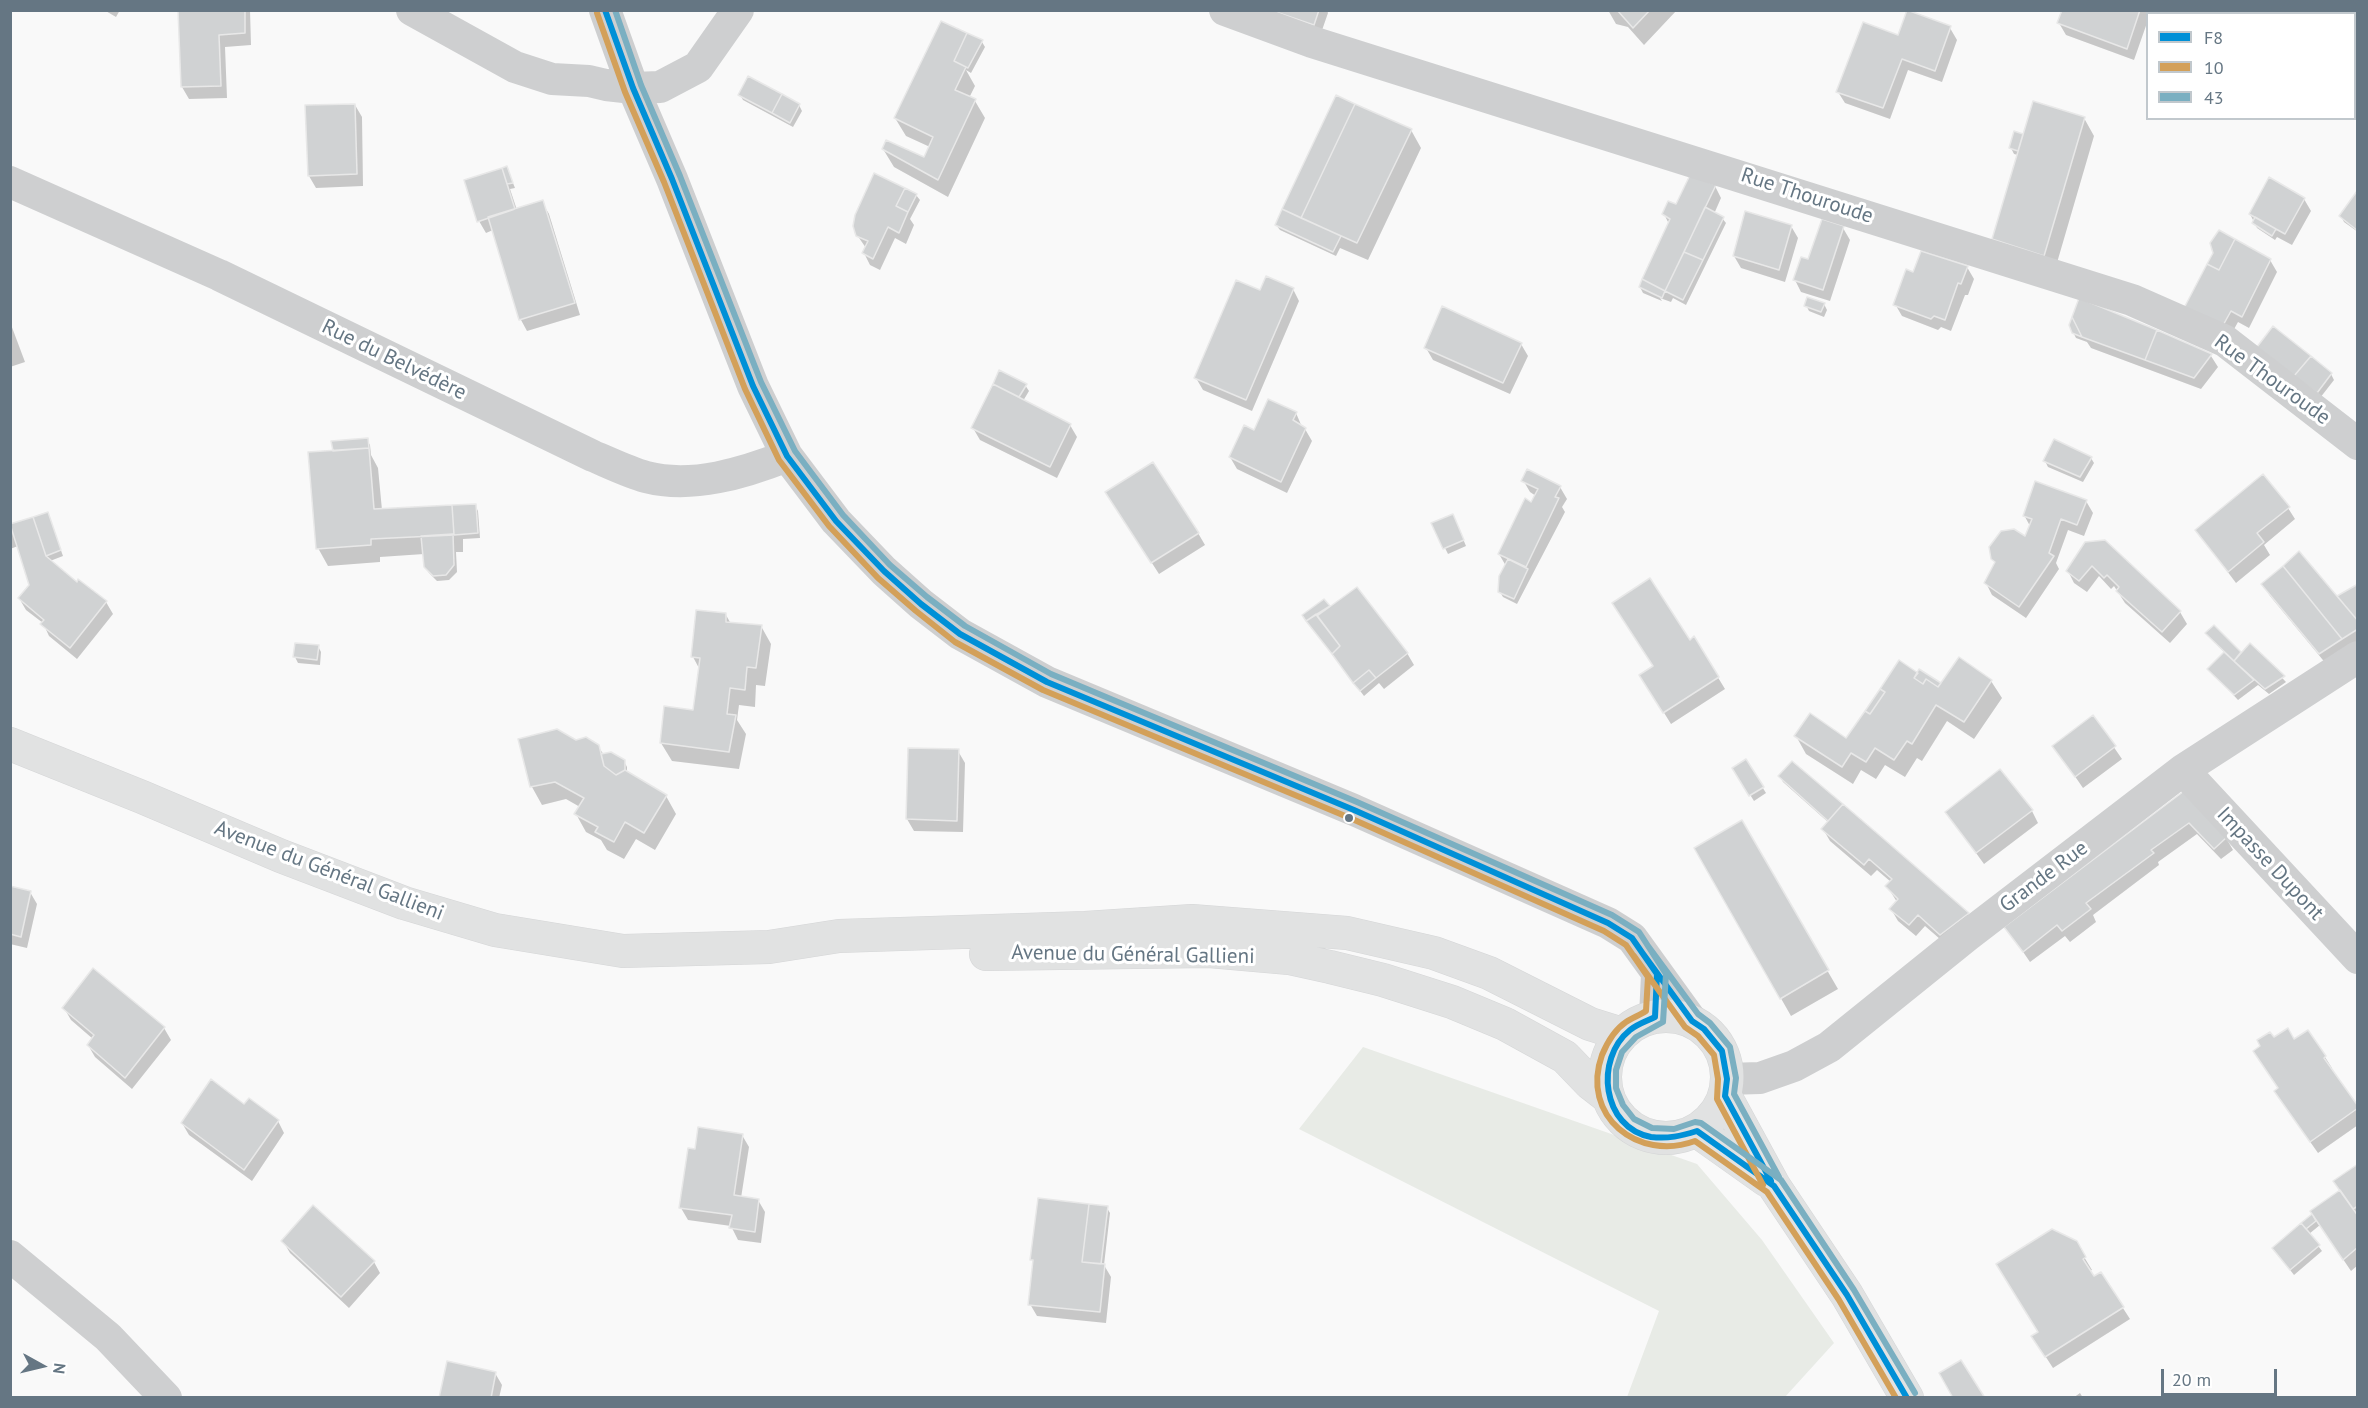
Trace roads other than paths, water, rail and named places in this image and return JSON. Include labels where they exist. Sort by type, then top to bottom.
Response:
[{"type":"street","points":[[412,10],[515,67],[552,79],[589,81],[633,88],[660,87],[698,67],[738,10]]},
{"type":"street","points":[[605,10],[633,88],[672,179],[753,386],[787,456],[836,521],[884,571],[960,634],[1047,682],[1354,810],[1583,910],[1632,938],[1692,1022]]},
{"type":"street","name":"Rue Thouroude","points":[[1225,10],[1323,46],[2132,300],[2225,341],[2358,444]]},
{"type":"street","name":"Rue du Belvédère","points":[[10,182],[219,275],[593,456],[647,477],[687,481],[748,470],[787,456]]},
{"type":"street","name":"Grande Rue","points":[[1726,1087],[1794,1066],[1829,1047],[1968,935],[2183,770],[2358,657]]},
{"type":"street","name":"Avenue du Général Gallieni","points":[[10,744],[337,878],[404,903],[495,930],[623,951],[769,947],[839,936],[1107,927],[1192,921],[1347,933],[1434,953],[1489,973],[1590,1024],[1622,1034]]},
{"type":"street","name":"Impasse Dupont","points":[[2183,770],[2358,958]]},
{"type":"street","name":"Avenue du Général Gallieni","points":[[769,947],[838,957],[1088,951],[1209,951],[1289,958],[1383,980],[1452,1002],[1505,1024],[1565,1057],[1590,1083],[1608,1097]]},
{"type":"street","points":[[1655,1017],[1657,974]]},
{"type":"street","points":[[1726,1087],[1718,1110],[1709,1122],[1697,1131],[1676,1138],[1655,1138],[1635,1130],[1618,1116],[1608,1097],[1605,1075],[1610,1053],[1622,1034],[1632,1026],[1655,1017],[1674,1016],[1704,1029],[1722,1051],[1726,1087],[1774,1186],[1847,1295],[1907,1398]]},
{"type":"street","points":[[1697,1131],[1774,1186]]},
{"type":"street","points":[[10,1256],[108,1337],[166,1398]]}]
